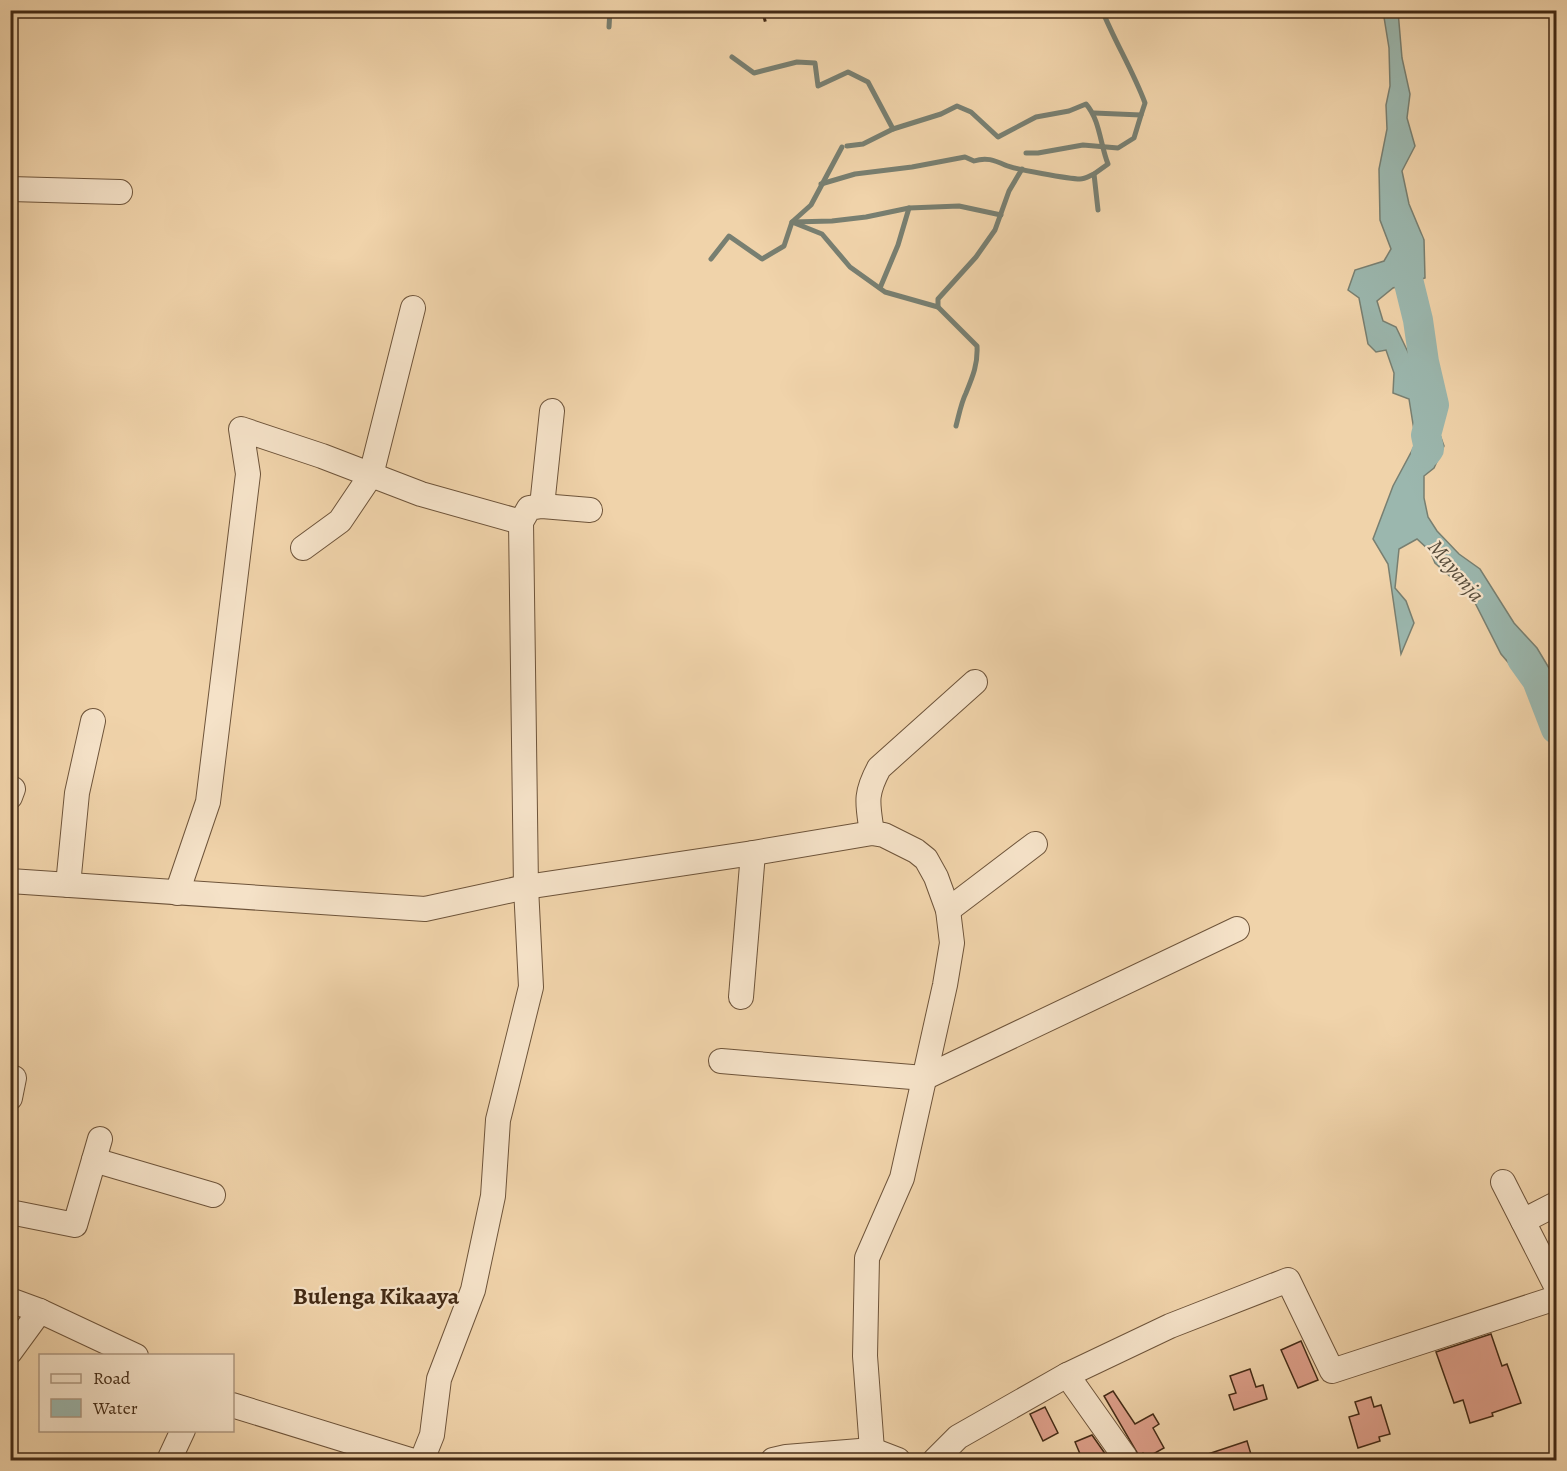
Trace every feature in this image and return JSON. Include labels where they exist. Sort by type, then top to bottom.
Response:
[{"type":"street","points":[[10,189],[120,192]]},
{"type":"street","points":[[303,548],[340,521],[371,475],[413,308]]},
{"type":"street","points":[[542,506],[552,411]]},
{"type":"street","points":[[177,893],[208,802],[248,474],[241,429],[322,456],[421,495],[521,522]]},
{"type":"street","points":[[234,1406],[408,1460],[432,1435],[439,1379],[473,1290],[493,1196],[498,1120],[531,987],[526,887],[521,522],[529,508],[542,506],[590,510]]},
{"type":"street","points":[[872,833],[868,806],[869,787],[879,768],[975,682]]},
{"type":"street","points":[[68,885],[77,793],[93,721]]},
{"type":"street","points":[[10,881],[425,909],[526,887],[872,833],[884,835],[916,851],[926,859],[936,877],[948,910],[952,943],[919,1108],[902,1178],[867,1258],[865,1356],[872,1450]]},
{"type":"street","points":[[948,910],[1035,844]]},
{"type":"street","points":[[741,997],[753,853]]},
{"type":"street","points":[[722,1061],[924,1078],[1237,929]]},
{"type":"street","points":[[10,1212],[75,1225],[97,1150],[213,1195]]},
{"type":"street","points":[[1503,1182],[1557,1286]]},
{"type":"street","points":[[1523,1221],[1557,1204]]},
{"type":"street","points":[[935,1461],[958,1437],[1067,1375],[1170,1326],[1288,1280],[1332,1371],[1557,1298]]},
{"type":"street","points":[[10,1300],[40,1311],[132,1354]]},
{"type":"street","points":[[10,1352],[40,1311]]},
{"type":"street","points":[[1067,1375],[1125,1457]]},
{"type":"street","points":[[169,1461],[183,1432]]},
{"type":"street","points":[[773,1461],[786,1457],[872,1450],[898,1461]]},
{"type":"path","points":[[762,10],[766,24]]},
{"type":"water","points":[[1383,11],[1398,11],[1402,58],[1410,94],[1407,118],[1415,146],[1402,171],[1409,204],[1424,240],[1425,278],[1393,288],[1377,301],[1383,321],[1396,327],[1417,371],[1444,446],[1434,468],[1424,476],[1424,498],[1428,517],[1437,531],[1459,554],[1480,569],[1514,623],[1537,648],[1555,678],[1556,713],[1552,700],[1524,681],[1501,654],[1471,595],[1435,563],[1430,551],[1417,539],[1399,549],[1395,588],[1406,601],[1414,623],[1401,654],[1388,564],[1373,539],[1393,486],[1416,443],[1409,399],[1393,393],[1394,373],[1386,350],[1376,352],[1368,344],[1359,298],[1348,290],[1355,270],[1384,261],[1391,249],[1380,220],[1379,169],[1387,129],[1386,105],[1390,86],[1389,48]]},
{"type":"building","points":[[1491,1334],[1502,1366],[1507,1364],[1521,1403],[1492,1413],[1493,1416],[1470,1423],[1463,1400],[1454,1403],[1436,1352]]},
{"type":"building","points":[[1301,1341],[1318,1380],[1298,1388],[1281,1350]]},
{"type":"building","points":[[1250,1369],[1256,1387],[1263,1385],[1267,1399],[1234,1410],[1229,1395],[1236,1393],[1230,1376]]},
{"type":"building","points":[[1113,1391],[1135,1424],[1153,1414],[1159,1424],[1153,1428],[1164,1448],[1146,1458],[1143,1453],[1139,1456],[1104,1396]]},
{"type":"building","points":[[1371,1397],[1374,1407],[1381,1405],[1390,1434],[1379,1437],[1380,1441],[1358,1448],[1349,1417],[1359,1414],[1355,1402]]},
{"type":"building","points":[[1045,1407],[1058,1433],[1043,1441],[1030,1414]]},
{"type":"building","points":[[1092,1435],[1106,1455],[1093,1461],[1083,1461],[1075,1442]]},
{"type":"building","points":[[1247,1441],[1253,1461],[1197,1461],[1196,1458]]},
{"type":"waterway","points":[[609,27],[610,10]]},
{"type":"waterway","points":[[1094,113],[1141,115],[1145,103],[1102,10]]},
{"type":"waterway","points":[[1394,11],[1411,10]]},
{"type":"waterway","points":[[732,57],[754,73],[797,62],[815,63],[818,86],[848,72],[868,82],[893,129],[941,114],[957,106],[971,112],[998,137],[1036,117],[1069,111],[1086,104],[1097,125],[1108,164],[1094,174],[1098,210]]},
{"type":"waterway","points":[[1026,153],[1083,145],[1118,148],[1134,138],[1141,115]]},
{"type":"waterway","points":[[847,146],[863,144],[893,129]]},
{"type":"waterway","points":[[711,259],[729,236],[762,259],[784,246],[792,222],[811,205],[842,147]]},
{"type":"waterway","points":[[821,184],[855,174],[965,157],[974,161],[990,160],[1010,167],[1065,177],[1082,179],[1094,174]]},
{"type":"waterway","points":[[956,426],[977,359],[977,346],[938,307],[938,299],[976,257],[995,230],[1009,191],[1022,169]]},
{"type":"waterway","points":[[938,307],[885,292],[850,267],[822,234],[792,222],[832,221],[909,208],[959,206],[1001,215]]},
{"type":"waterway","points":[[880,288],[898,245],[909,208]]},
{"type":"waterway","name":"Mayanja","points":[[1408,242],[1405,267],[1418,320],[1424,362],[1434,405],[1426,435],[1429,449],[1426,453]]},
{"type":"waterway","name":"Mayanja","points":[[1522,659],[1537,680],[1556,729]]},
{"type":"district","name":"Bulenga Kikaaya","points":[[376,1296]]}]
